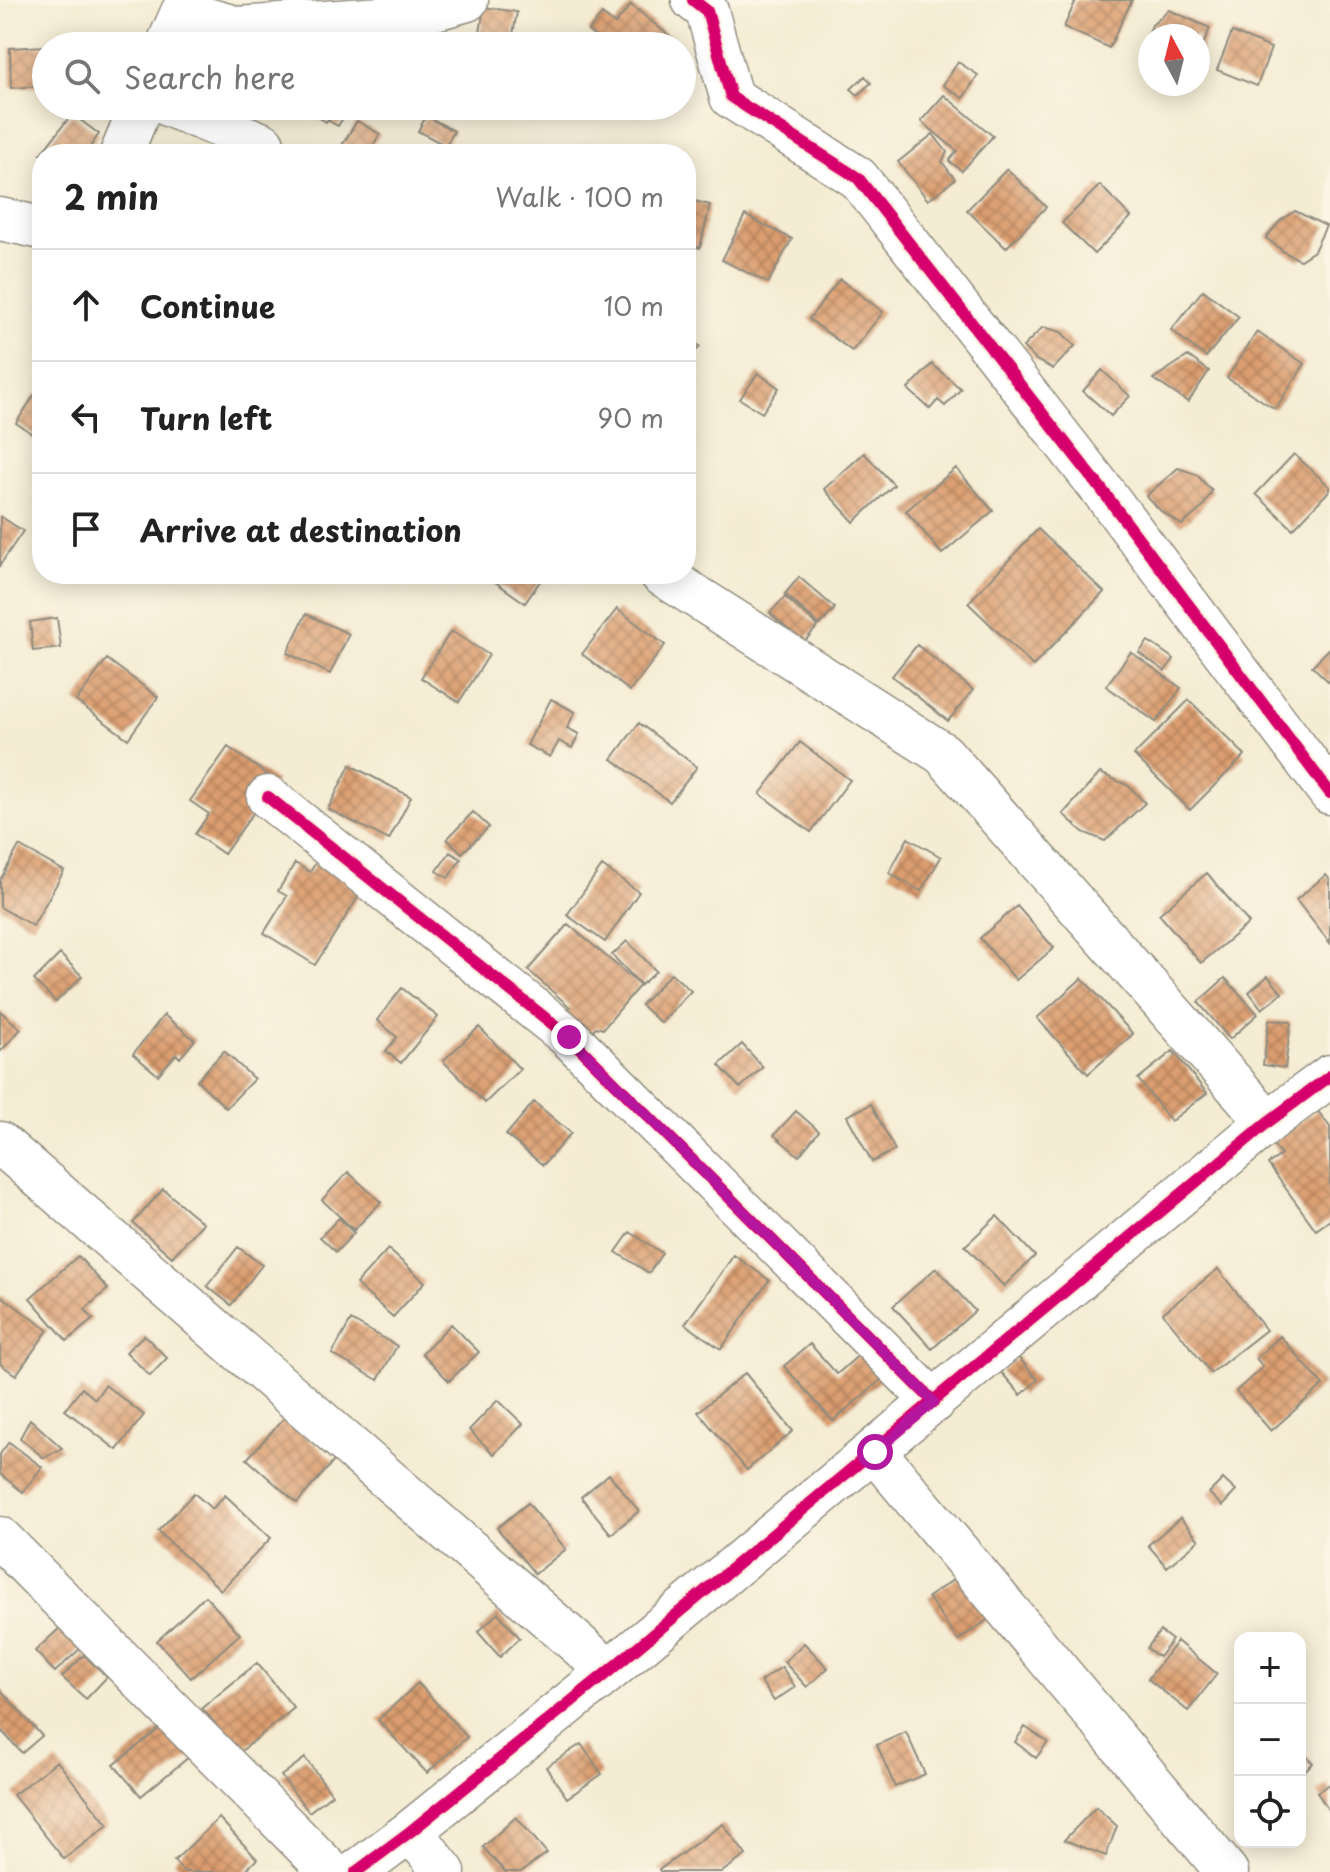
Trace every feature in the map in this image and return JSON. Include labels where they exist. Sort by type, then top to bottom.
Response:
[{"type":"street","points":[[173,32],[182,12],[238,28],[410,16],[467,0]]},
{"type":"street","points":[[693,0],[707,11],[731,97],[858,178],[1099,486],[1330,793]]},
{"type":"street","points":[[125,144],[135,120]]},
{"type":"street","points":[[204,120],[263,144]]},
{"type":"street","points":[[0,219],[32,226]]},
{"type":"street","points":[[677,584],[943,754],[1268,1122]]},
{"type":"street","points":[[268,797],[569,1037],[934,1402]]},
{"type":"street","points":[[356,1872],[609,1671],[1268,1122],[1330,1076]]},
{"type":"street","points":[[0,1143],[609,1671]]},
{"type":"street","points":[[875,1452],[1227,1872]]},
{"type":"street","points":[[0,1538],[331,1872]]},
{"type":"street","points":[[411,1831],[444,1872]]},
{"type":"building","points":[[1076,0],[1132,0],[1109,48],[1064,27]]},
{"type":"building","points":[[631,5],[665,32],[588,31],[602,14],[615,24]]},
{"type":"building","points":[[484,7],[517,12],[513,32],[480,32]]},
{"type":"building","points":[[1169,10],[1201,24],[1153,24]]},
{"type":"building","points":[[1232,32],[1271,48],[1257,86],[1217,70]]},
{"type":"building","points":[[32,47],[32,87],[11,88],[10,48]]},
{"type":"building","points":[[958,62],[978,75],[963,98],[943,85]]},
{"type":"building","points":[[865,76],[871,83],[858,95],[851,89]]},
{"type":"building","points":[[944,95],[993,136],[962,171],[949,161],[957,151],[921,121]]},
{"type":"building","points":[[67,120],[80,120],[99,134],[92,144],[49,144]]},
{"type":"building","points":[[330,120],[342,120],[338,126]]},
{"type":"building","points":[[424,120],[433,120],[454,131],[447,144],[442,144],[418,131]]},
{"type":"building","points":[[357,121],[380,134],[374,144],[343,144]]},
{"type":"building","points":[[933,134],[947,152],[942,162],[955,179],[928,200],[898,162]]},
{"type":"building","points":[[1007,169],[1046,207],[1006,248],[967,210]]},
{"type":"building","points":[[1100,185],[1131,217],[1094,254],[1062,223]]},
{"type":"building","points":[[696,202],[710,205],[700,248],[696,247]]},
{"type":"building","points":[[1295,211],[1326,226],[1314,251],[1300,260],[1266,238],[1280,221]]},
{"type":"building","points":[[745,215],[792,239],[768,283],[722,260]]},
{"type":"building","points":[[840,279],[883,312],[852,351],[809,319]]},
{"type":"building","points":[[1203,290],[1239,317],[1206,357],[1171,330]]},
{"type":"building","points":[[1043,327],[1061,332],[1075,346],[1053,369],[1036,360],[1023,347]]},
{"type":"building","points":[[1257,332],[1305,364],[1275,409],[1227,378]]},
{"type":"building","points":[[1188,356],[1209,371],[1188,402],[1153,379]]},
{"type":"building","points":[[932,364],[961,389],[945,406],[938,400],[930,409],[908,389]]},
{"type":"building","points":[[1102,370],[1130,396],[1111,416],[1083,391]]},
{"type":"building","points":[[758,373],[779,388],[762,413],[740,399]]},
{"type":"building","points":[[32,399],[32,433],[16,423]]},
{"type":"building","points":[[864,453],[894,485],[854,522],[824,489]]},
{"type":"building","points":[[1294,454],[1330,490],[1293,529],[1256,494]]},
{"type":"building","points":[[956,468],[993,511],[942,554],[906,511]]},
{"type":"building","points":[[1178,468],[1196,474],[1212,491],[1202,508],[1182,525],[1146,496]]},
{"type":"building","points":[[0,516],[23,531],[0,565]]},
{"type":"building","points":[[1038,529],[1104,592],[1033,666],[968,603]]},
{"type":"building","points":[[799,577],[835,608],[820,625],[785,594]]},
{"type":"building","points":[[498,584],[538,584],[525,603]]},
{"type":"building","points":[[785,597],[818,626],[803,643],[770,613]]},
{"type":"building","points":[[617,609],[665,645],[630,691],[582,654]]},
{"type":"building","points":[[306,614],[349,634],[330,674],[287,653]]},
{"type":"building","points":[[57,618],[61,648],[33,651],[30,622]]},
{"type":"building","points":[[451,631],[489,655],[459,702],[421,678]]},
{"type":"building","points":[[1148,641],[1174,659],[1165,671],[1139,653]]},
{"type":"building","points":[[917,645],[973,690],[948,721],[892,676]]},
{"type":"building","points":[[1330,648],[1330,683],[1312,666]]},
{"type":"building","points":[[1131,652],[1181,688],[1156,722],[1106,686]]},
{"type":"building","points":[[107,659],[158,697],[128,739],[76,701]]},
{"type":"building","points":[[551,699],[575,712],[567,728],[579,734],[572,748],[559,741],[550,757],[527,745]]},
{"type":"building","points":[[1189,700],[1245,755],[1190,810],[1134,755]]},
{"type":"building","points":[[639,723],[697,767],[670,802],[612,759]]},
{"type":"building","points":[[800,742],[850,780],[811,832],[760,794]]},
{"type":"building","points":[[228,747],[276,781],[224,854],[195,834],[209,814],[190,801]]},
{"type":"building","points":[[350,765],[411,797],[389,840],[328,809]]},
{"type":"building","points":[[1100,773],[1129,786],[1145,803],[1105,841],[1083,832],[1063,814]]},
{"type":"building","points":[[473,812],[489,827],[462,853],[447,839]]},
{"type":"building","points":[[908,838],[941,857],[921,891],[889,873]]},
{"type":"building","points":[[19,846],[64,871],[33,926],[0,907],[0,880]]},
{"type":"building","points":[[450,852],[461,859],[448,878],[437,871]]},
{"type":"building","points":[[320,856],[366,885],[315,965],[264,933],[287,896],[278,891],[295,863],[310,872]]},
{"type":"building","points":[[602,866],[639,892],[605,942],[567,915]]},
{"type":"building","points":[[1207,873],[1249,923],[1201,963],[1159,914]]},
{"type":"building","points":[[1326,875],[1330,880],[1330,943],[1296,900]]},
{"type":"building","points":[[1017,906],[1054,948],[1016,980],[980,938]]},
{"type":"building","points":[[568,924],[640,985],[603,1029],[596,1027],[583,1042],[558,1021],[570,1007],[528,970]]},
{"type":"building","points":[[627,941],[656,971],[641,985],[612,955]]},
{"type":"building","points":[[60,954],[82,976],[56,1002],[34,980]]},
{"type":"building","points":[[671,973],[691,991],[661,1023],[641,1005]]},
{"type":"building","points":[[1268,976],[1282,993],[1262,1009],[1249,992]]},
{"type":"building","points":[[1082,978],[1133,1034],[1088,1074],[1037,1018]]},
{"type":"building","points":[[1225,978],[1258,1014],[1230,1039],[1198,1002]]},
{"type":"building","points":[[402,988],[438,1017],[401,1063],[386,1051],[397,1037],[377,1020]]},
{"type":"building","points":[[0,1011],[21,1029],[0,1052]]},
{"type":"building","points":[[164,1015],[195,1040],[180,1058],[176,1054],[158,1075],[133,1054]]},
{"type":"building","points":[[1269,1020],[1291,1022],[1285,1068],[1263,1065]]},
{"type":"building","points":[[479,1027],[520,1069],[485,1103],[443,1061]]},
{"type":"building","points":[[742,1044],[763,1067],[740,1088],[719,1065]]},
{"type":"building","points":[[224,1051],[254,1079],[226,1108],[197,1080]]},
{"type":"building","points":[[1173,1051],[1207,1093],[1171,1121],[1138,1079]]},
{"type":"building","points":[[534,1102],[571,1133],[543,1165],[506,1135]]},
{"type":"building","points":[[871,1104],[895,1150],[872,1162],[847,1116]]},
{"type":"building","points":[[1317,1110],[1330,1127],[1330,1220],[1316,1230],[1268,1164],[1281,1155],[1272,1143]]},
{"type":"building","points":[[796,1111],[819,1131],[799,1156],[774,1135]]},
{"type":"building","points":[[348,1172],[381,1202],[354,1230],[322,1200]]},
{"type":"building","points":[[163,1189],[203,1223],[172,1257],[133,1223]]},
{"type":"building","points":[[997,1216],[1035,1256],[1004,1286],[965,1246]]},
{"type":"building","points":[[339,1218],[354,1233],[336,1252],[320,1237]]},
{"type":"building","points":[[630,1232],[662,1253],[649,1273],[616,1252]]},
{"type":"building","points":[[238,1247],[262,1265],[231,1305],[207,1286]]},
{"type":"building","points":[[388,1249],[425,1282],[393,1317],[356,1284]]},
{"type":"building","points":[[734,1255],[769,1280],[721,1349],[685,1324]]},
{"type":"building","points":[[78,1256],[108,1289],[85,1309],[93,1319],[67,1341],[30,1298]]},
{"type":"building","points":[[936,1268],[975,1311],[932,1349],[893,1306]]},
{"type":"building","points":[[1218,1269],[1266,1330],[1211,1373],[1163,1313]]},
{"type":"building","points":[[0,1295],[48,1330],[16,1375],[0,1364]]},
{"type":"building","points":[[351,1320],[397,1346],[378,1380],[332,1354]]},
{"type":"building","points":[[451,1324],[479,1352],[449,1381],[422,1353]]},
{"type":"building","points":[[144,1335],[167,1358],[150,1376],[126,1352]]},
{"type":"building","points":[[1280,1336],[1323,1385],[1271,1431],[1236,1391],[1263,1367],[1256,1358]]},
{"type":"building","points":[[810,1344],[837,1374],[861,1353],[883,1378],[833,1421],[784,1366]]},
{"type":"building","points":[[1018,1357],[1038,1380],[1021,1395],[1001,1372]]},
{"type":"building","points":[[745,1373],[793,1431],[747,1470],[698,1412]]},
{"type":"building","points":[[105,1385],[144,1415],[117,1450],[65,1410],[82,1388],[95,1399]]},
{"type":"building","points":[[498,1400],[523,1424],[494,1454],[469,1430]]},
{"type":"building","points":[[285,1417],[334,1461],[297,1503],[247,1459]]},
{"type":"building","points":[[30,1419],[62,1448],[44,1458],[20,1438]]},
{"type":"building","points":[[9,1442],[42,1467],[23,1492],[0,1474],[0,1454]]},
{"type":"building","points":[[609,1474],[639,1511],[611,1534],[581,1497]]},
{"type":"building","points":[[1223,1479],[1236,1491],[1222,1506],[1209,1493]]},
{"type":"building","points":[[194,1493],[212,1509],[225,1495],[271,1538],[221,1590],[158,1531]]},
{"type":"building","points":[[528,1503],[566,1549],[535,1574],[497,1528]]},
{"type":"building","points":[[1180,1518],[1199,1540],[1167,1567],[1148,1545]]},
{"type":"building","points":[[969,1569],[999,1612],[958,1640],[928,1597]]},
{"type":"building","points":[[205,1596],[240,1634],[191,1678],[157,1641]]},
{"type":"building","points":[[498,1613],[520,1638],[500,1657],[478,1632]]},
{"type":"building","points":[[61,1627],[81,1648],[55,1672],[35,1651]]},
{"type":"building","points":[[1160,1631],[1172,1640],[1159,1657],[1147,1648]]},
{"type":"building","points":[[1177,1641],[1217,1674],[1188,1711],[1148,1679]]},
{"type":"building","points":[[804,1643],[828,1668],[807,1687],[784,1662]]},
{"type":"building","points":[[84,1655],[107,1677],[86,1699],[62,1677]]},
{"type":"building","points":[[257,1663],[294,1708],[239,1753],[202,1708]]},
{"type":"building","points":[[782,1667],[795,1687],[774,1701],[761,1681]]},
{"type":"building","points":[[418,1683],[467,1737],[427,1773],[378,1720]]},
{"type":"building","points":[[0,1689],[42,1736],[22,1753],[0,1729]]},
{"type":"building","points":[[174,1717],[200,1748],[141,1796],[114,1765]]},
{"type":"building","points":[[1025,1727],[1048,1742],[1036,1758],[1015,1742]]},
{"type":"building","points":[[906,1732],[925,1774],[895,1787],[877,1745]]},
{"type":"building","points":[[581,1744],[602,1774],[567,1798],[546,1767]]},
{"type":"building","points":[[1306,1755],[1313,1763],[1306,1769]]},
{"type":"building","points":[[305,1758],[332,1794],[309,1812],[281,1776]]},
{"type":"building","points":[[57,1761],[108,1825],[64,1859],[13,1795]]},
{"type":"building","points":[[1330,1784],[1330,1813],[1317,1792]]},
{"type":"building","points":[[1096,1807],[1117,1826],[1106,1856],[1064,1840]]},
{"type":"building","points":[[516,1817],[547,1853],[521,1872],[505,1872],[483,1847]]},
{"type":"building","points":[[219,1818],[257,1859],[244,1872],[184,1872],[174,1861]]},
{"type":"building","points":[[723,1824],[746,1855],[722,1872],[659,1870]]},
{"type":"cycle path","points":[[693,0],[707,11],[731,97],[858,178],[1099,486],[1330,793]]},
{"type":"cycle path","points":[[268,797],[569,1037],[934,1402]]},
{"type":"cycle path","points":[[356,1872],[609,1671],[1268,1122],[1330,1076]]},
{"type":"route","points":[[569,1037],[934,1402],[875,1452]]}]
